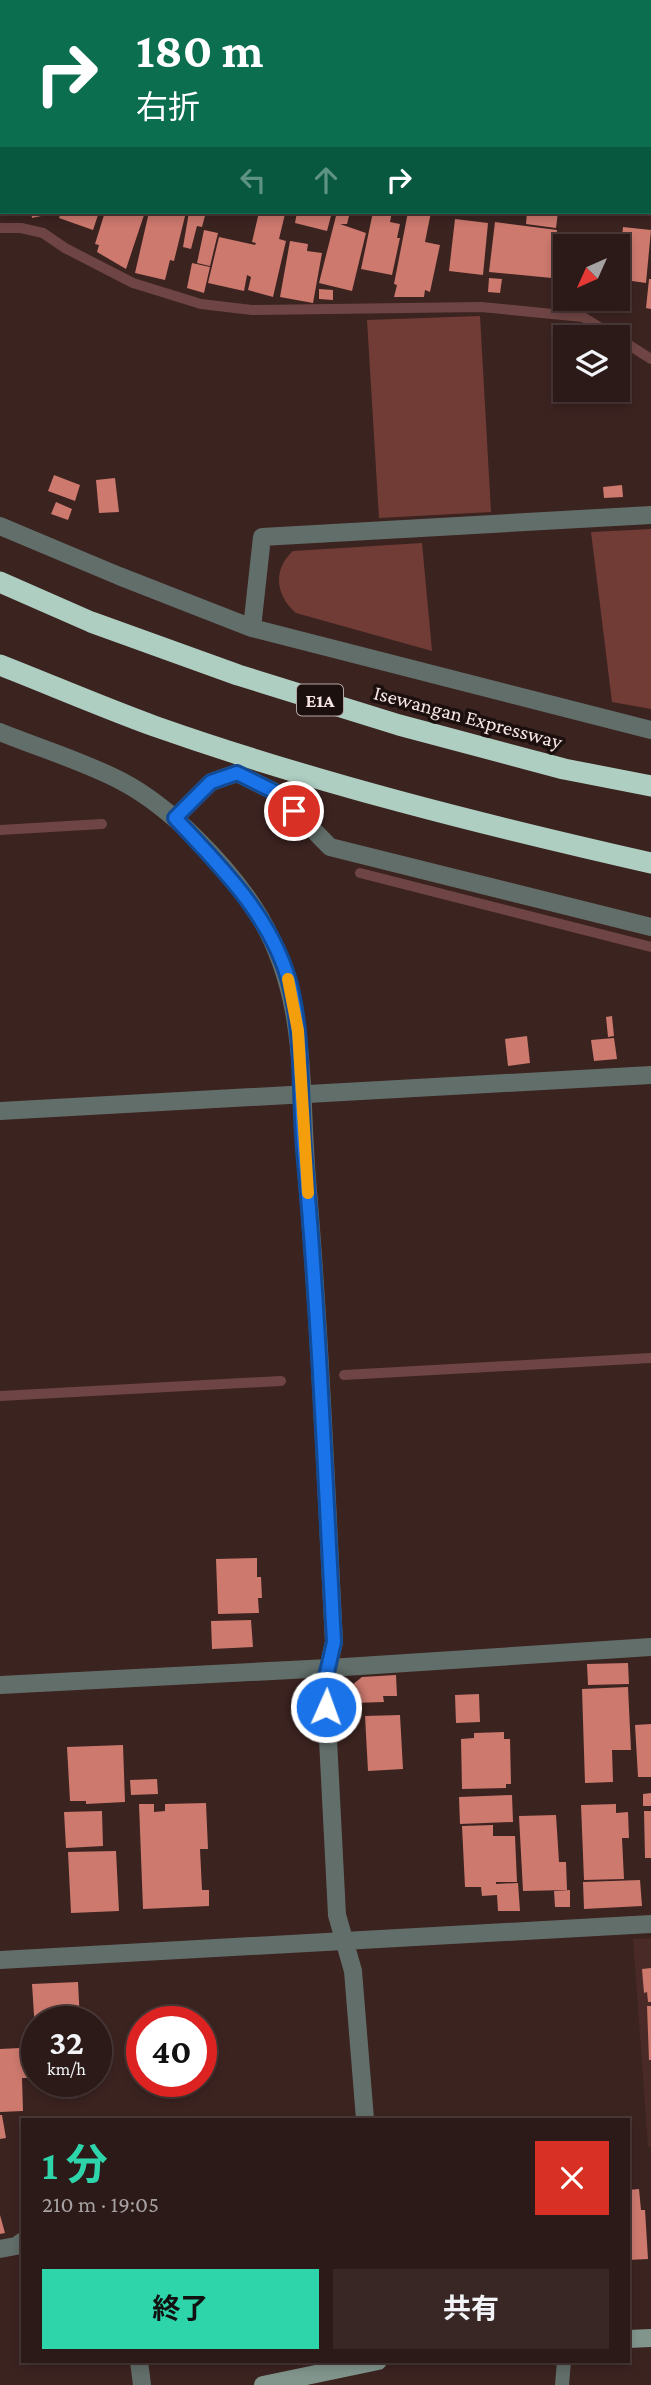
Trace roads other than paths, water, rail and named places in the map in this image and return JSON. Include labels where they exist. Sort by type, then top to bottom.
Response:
[{"type":"highway","name":"Isewangan Expressway","points":[[0,582],[91,622],[238,675],[399,725],[564,769],[651,786]]},
{"type":"highway","points":[[0,665],[153,725],[296,771],[453,816],[651,863]]},
{"type":"main road","points":[[630,2339],[651,2337]]},
{"type":"main road","points":[[263,2385],[368,2363]]},
{"type":"street","points":[[252,628],[261,537],[651,515]]},
{"type":"street","points":[[0,526],[252,628],[651,730]]},
{"type":"street","points":[[0,732],[123,782],[175,818],[233,879],[253,906],[271,936],[289,981],[298,1031],[303,1133],[316,1289],[334,1642],[325,1681],[337,1914],[354,1971],[365,2118]]},
{"type":"street","points":[[175,818],[211,782],[237,773],[277,793],[330,847],[651,926]]},
{"type":"street","points":[[0,1111],[651,1074]]},
{"type":"street","points":[[0,1685],[329,1668],[651,1647]]},
{"type":"street","points":[[0,1960],[651,1924]]},
{"type":"street","points":[[0,2249],[21,2242]]},
{"type":"street","points":[[139,2363],[142,2385]]},
{"type":"lane","points":[[562,2385],[564,2363]]},
{"type":"waterway","points":[[0,228],[21,228],[43,233],[65,248],[133,283],[201,304],[252,310],[481,307],[583,317],[596,325]]},
{"type":"waterway","points":[[630,346],[651,359]]},
{"type":"waterway","points":[[0,830],[102,824]]},
{"type":"waterway","points":[[360,873],[651,947]]},
{"type":"waterway","points":[[344,1375],[651,1358]]},
{"type":"waterway","points":[[0,1396],[281,1381]]}]
